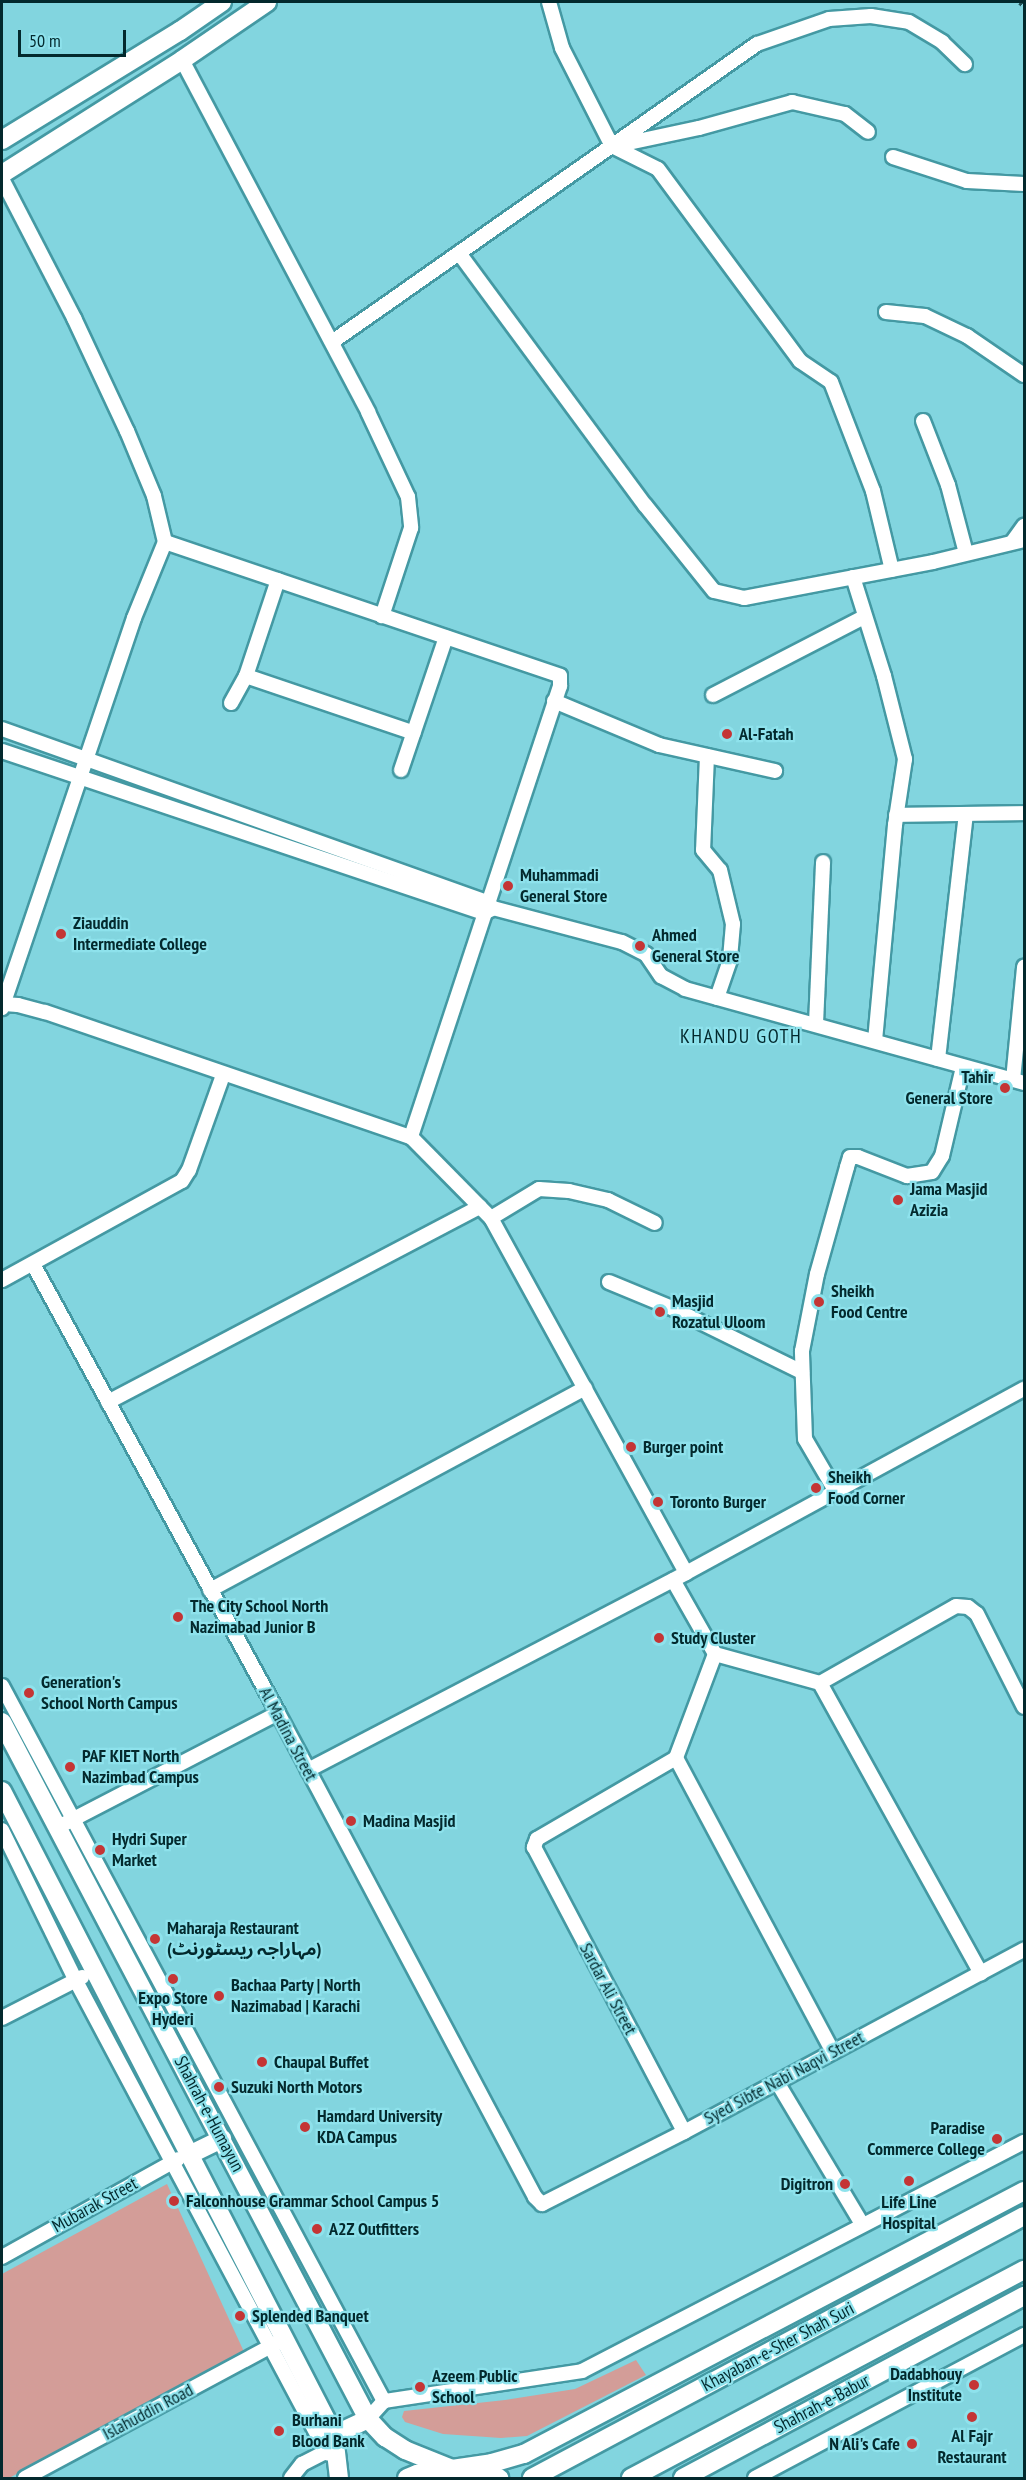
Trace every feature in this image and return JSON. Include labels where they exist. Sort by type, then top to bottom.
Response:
[{"type":"main road","points":[[2,176],[182,60],[267,2]]},
{"type":"main road","points":[[2,140],[180,31],[219,4],[230,27]]},
{"type":"main road","points":[[114,71],[129,93]]},
{"type":"main road","name":"Shahrah-e-Humayun","points":[[2,1722],[64,1823],[222,2139],[368,2418],[385,2437],[405,2451],[452,2469]]},
{"type":"main road","name":"Shahrah-e-Humayun","points":[[2,1791],[189,2155],[278,2342],[332,2445],[339,2478]]},
{"type":"main road","points":[[189,2155],[222,2139]]},
{"type":"main road","points":[[407,2478],[417,2474],[492,2463],[524,2454],[1024,2191]]},
{"type":"main road","name":"Khayaban-e-Sher Shah Suri","points":[[532,2478],[1024,2216]]},
{"type":"main road","points":[[630,2478],[1024,2270]]},
{"type":"main road","name":"Shahrah-e-Babur","points":[[683,2478],[1024,2296]]},
{"type":"main road","points":[[332,2445],[368,2418]]},
{"type":"main road","points":[[452,2469],[488,2472],[499,2478]]},
{"type":"street","points":[[549,2],[562,48],[612,146],[658,169],[800,362],[831,382],[873,491],[892,570]]},
{"type":"street","points":[[332,342],[757,44],[829,19],[871,16],[909,22],[942,42],[966,64]]},
{"type":"street","points":[[182,60],[332,342],[408,497],[411,528],[382,616]]},
{"type":"street","points":[[612,146],[699,128],[792,102],[845,114],[868,132]]},
{"type":"street","points":[[893,157],[967,181],[1024,184]]},
{"type":"street","points":[[2,176],[74,318],[127,431],[154,496],[165,542],[134,618],[3,1006],[18,1005],[45,1012],[411,1137],[491,1218],[585,1388],[680,1576],[715,1654],[676,1758],[833,2052]]},
{"type":"street","points":[[459,253],[645,505],[714,591],[744,598],[892,570],[1019,540],[1024,526]]},
{"type":"street","points":[[886,312],[925,316],[967,336],[1024,375]]},
{"type":"street","points":[[923,422],[948,485],[966,553]]},
{"type":"street","points":[[165,542],[560,676],[560,686],[411,1137]]},
{"type":"street","points":[[853,577],[884,676],[905,759],[896,815],[875,1040]]},
{"type":"street","points":[[231,703],[246,676],[278,580]]},
{"type":"street","points":[[713,695],[864,616]]},
{"type":"street","points":[[401,770],[446,637]]},
{"type":"street","points":[[246,676],[414,733]]},
{"type":"street","points":[[554,701],[659,745],[775,771]]},
{"type":"street","points":[[2,729],[87,757],[488,908]]},
{"type":"street","points":[[2,751],[488,908],[622,942],[646,954],[661,976],[685,989],[1019,1081],[1024,967]]},
{"type":"street","points":[[707,756],[703,850],[720,870],[733,924],[730,960],[717,998]]},
{"type":"street","points":[[896,815],[1024,813]]},
{"type":"street","points":[[938,1059],[966,815]]},
{"type":"street","points":[[816,1024],[823,862]]},
{"type":"street","points":[[836,1492],[805,1438],[802,1351],[817,1274],[850,1157],[858,1157],[907,1176],[932,1172],[942,1156],[963,1067]]},
{"type":"street","points":[[2,1280],[182,1181],[189,1170],[224,1075]]},
{"type":"street","points":[[491,1218],[539,1189],[569,1191],[608,1200],[655,1222]]},
{"type":"street","points":[[108,1402],[480,1207]]},
{"type":"street","name":"Al Madina Street","points":[[33,1264],[278,1713],[535,2197],[542,2204]]},
{"type":"street","points":[[609,1282],[672,1308],[802,1372]]},
{"type":"street","points":[[210,1590],[585,1388]]},
{"type":"street","points":[[308,1770],[680,1576],[1024,1389]]},
{"type":"street","points":[[715,1654],[820,1683],[956,1606],[968,1607],[977,1614],[1024,1707]]},
{"type":"street","points":[[820,1683],[981,1973]]},
{"type":"street","points":[[2,1686],[64,1823],[384,2401]]},
{"type":"street","points":[[64,1823],[278,1713]]},
{"type":"street","name":"Sardar Ali Street","points":[[676,1758],[537,1839],[534,1846],[684,2132]]},
{"type":"street","points":[[2,1830],[76,1980],[172,2162],[278,2342]]},
{"type":"street","name":"Syed Sibte Nabi Naqvi Street","points":[[542,2204],[684,2132],[1024,1950]]},
{"type":"street","points":[[2,2018],[94,1970]]},
{"type":"street","points":[[777,2082],[862,2224]]},
{"type":"street","points":[[368,2418],[384,2401],[582,2371],[1024,2142]]},
{"type":"street","name":"Mubarak Street","points":[[2,2257],[172,2162],[189,2155]]},
{"type":"street","points":[[754,2478],[1024,2335]]},
{"type":"street","name":"Islahuddin Road","points":[[25,2478],[278,2342]]},
{"type":"street","points":[[291,2478],[302,2464],[332,2445]]},
{"type":"shaded area","points":[[167,2184],[245,2354],[9,2478],[2,2478],[2,2274]]},
{"type":"shaded area","points":[[636,2360],[646,2375],[527,2436],[501,2438],[443,2434],[405,2422],[402,2417],[404,2411],[505,2400],[575,2389]]},
{"type":"railway","points":[[1020,2],[1024,5]]},
{"type":"place","name":"Al-Fatah","points":[[727,734]]},
{"type":"place","name":"Muhammadi General Store","points":[[508,886]]},
{"type":"place","name":"Ziauddin Intermediate College","points":[[61,934]]},
{"type":"place","name":"Ahmed General Store","points":[[640,946]]},
{"type":"place","name":"Tahir General Store","points":[[1005,1088]]},
{"type":"place","name":"Jama Masjid Azizia","points":[[898,1200]]},
{"type":"place","name":"Sheikh Food Centre","points":[[819,1302]]},
{"type":"place","name":"Masjid Rozatul Uloom","points":[[660,1312]]},
{"type":"place","name":"Burger point","points":[[631,1447]]},
{"type":"place","name":"Sheikh Food Corner","points":[[816,1488]]},
{"type":"place","name":"Toronto Burger","points":[[658,1502]]},
{"type":"place","name":"The City School North Nazimabad Junior B","points":[[178,1617]]},
{"type":"place","name":"Study Cluster","points":[[659,1638]]},
{"type":"place","name":"Generation's School North Campus","points":[[29,1693]]},
{"type":"place","name":"PAF KIET North Nazimbad Campus","points":[[70,1767]]},
{"type":"place","name":"Madina Masjid","points":[[351,1821]]},
{"type":"place","name":"Hydri Super Market","points":[[100,1850]]},
{"type":"place","name":"Maharaja Restaurant (مہاراجہ ریسٹورنٹ)","points":[[155,1939]]},
{"type":"place","name":"Expo Store Hyderi","points":[[173,1979]]},
{"type":"place","name":"Bachaa Party | North Nazimabad | Karachi","points":[[219,1996]]},
{"type":"place","name":"Chaupal Buffet","points":[[262,2062]]},
{"type":"place","name":"Suzuki North Motors","points":[[219,2087]]},
{"type":"place","name":"Hamdard University KDA Campus","points":[[305,2127]]},
{"type":"place","name":"Paradise Commerce College","points":[[997,2139]]},
{"type":"place","name":"Life Line Hospital","points":[[909,2181]]},
{"type":"place","name":"Digitron","points":[[845,2184]]},
{"type":"place","name":"Falconhouse Grammar School Campus 5","points":[[174,2201]]},
{"type":"place","name":"A2Z Outfitters","points":[[317,2229]]},
{"type":"place","name":"Splended Banquet","points":[[240,2316]]},
{"type":"place","name":"Dadabhouy Institute","points":[[974,2385]]},
{"type":"place","name":"Azeem Public School","points":[[420,2387]]},
{"type":"place","name":"Al Fajr Restaurant","points":[[972,2417]]},
{"type":"place","name":"Burhani Blood Bank","points":[[279,2431]]},
{"type":"place","name":"N Ali's Cafe","points":[[912,2444]]},
{"type":"district","name":"KHANDU GOTH","points":[[741,1036]]}]
